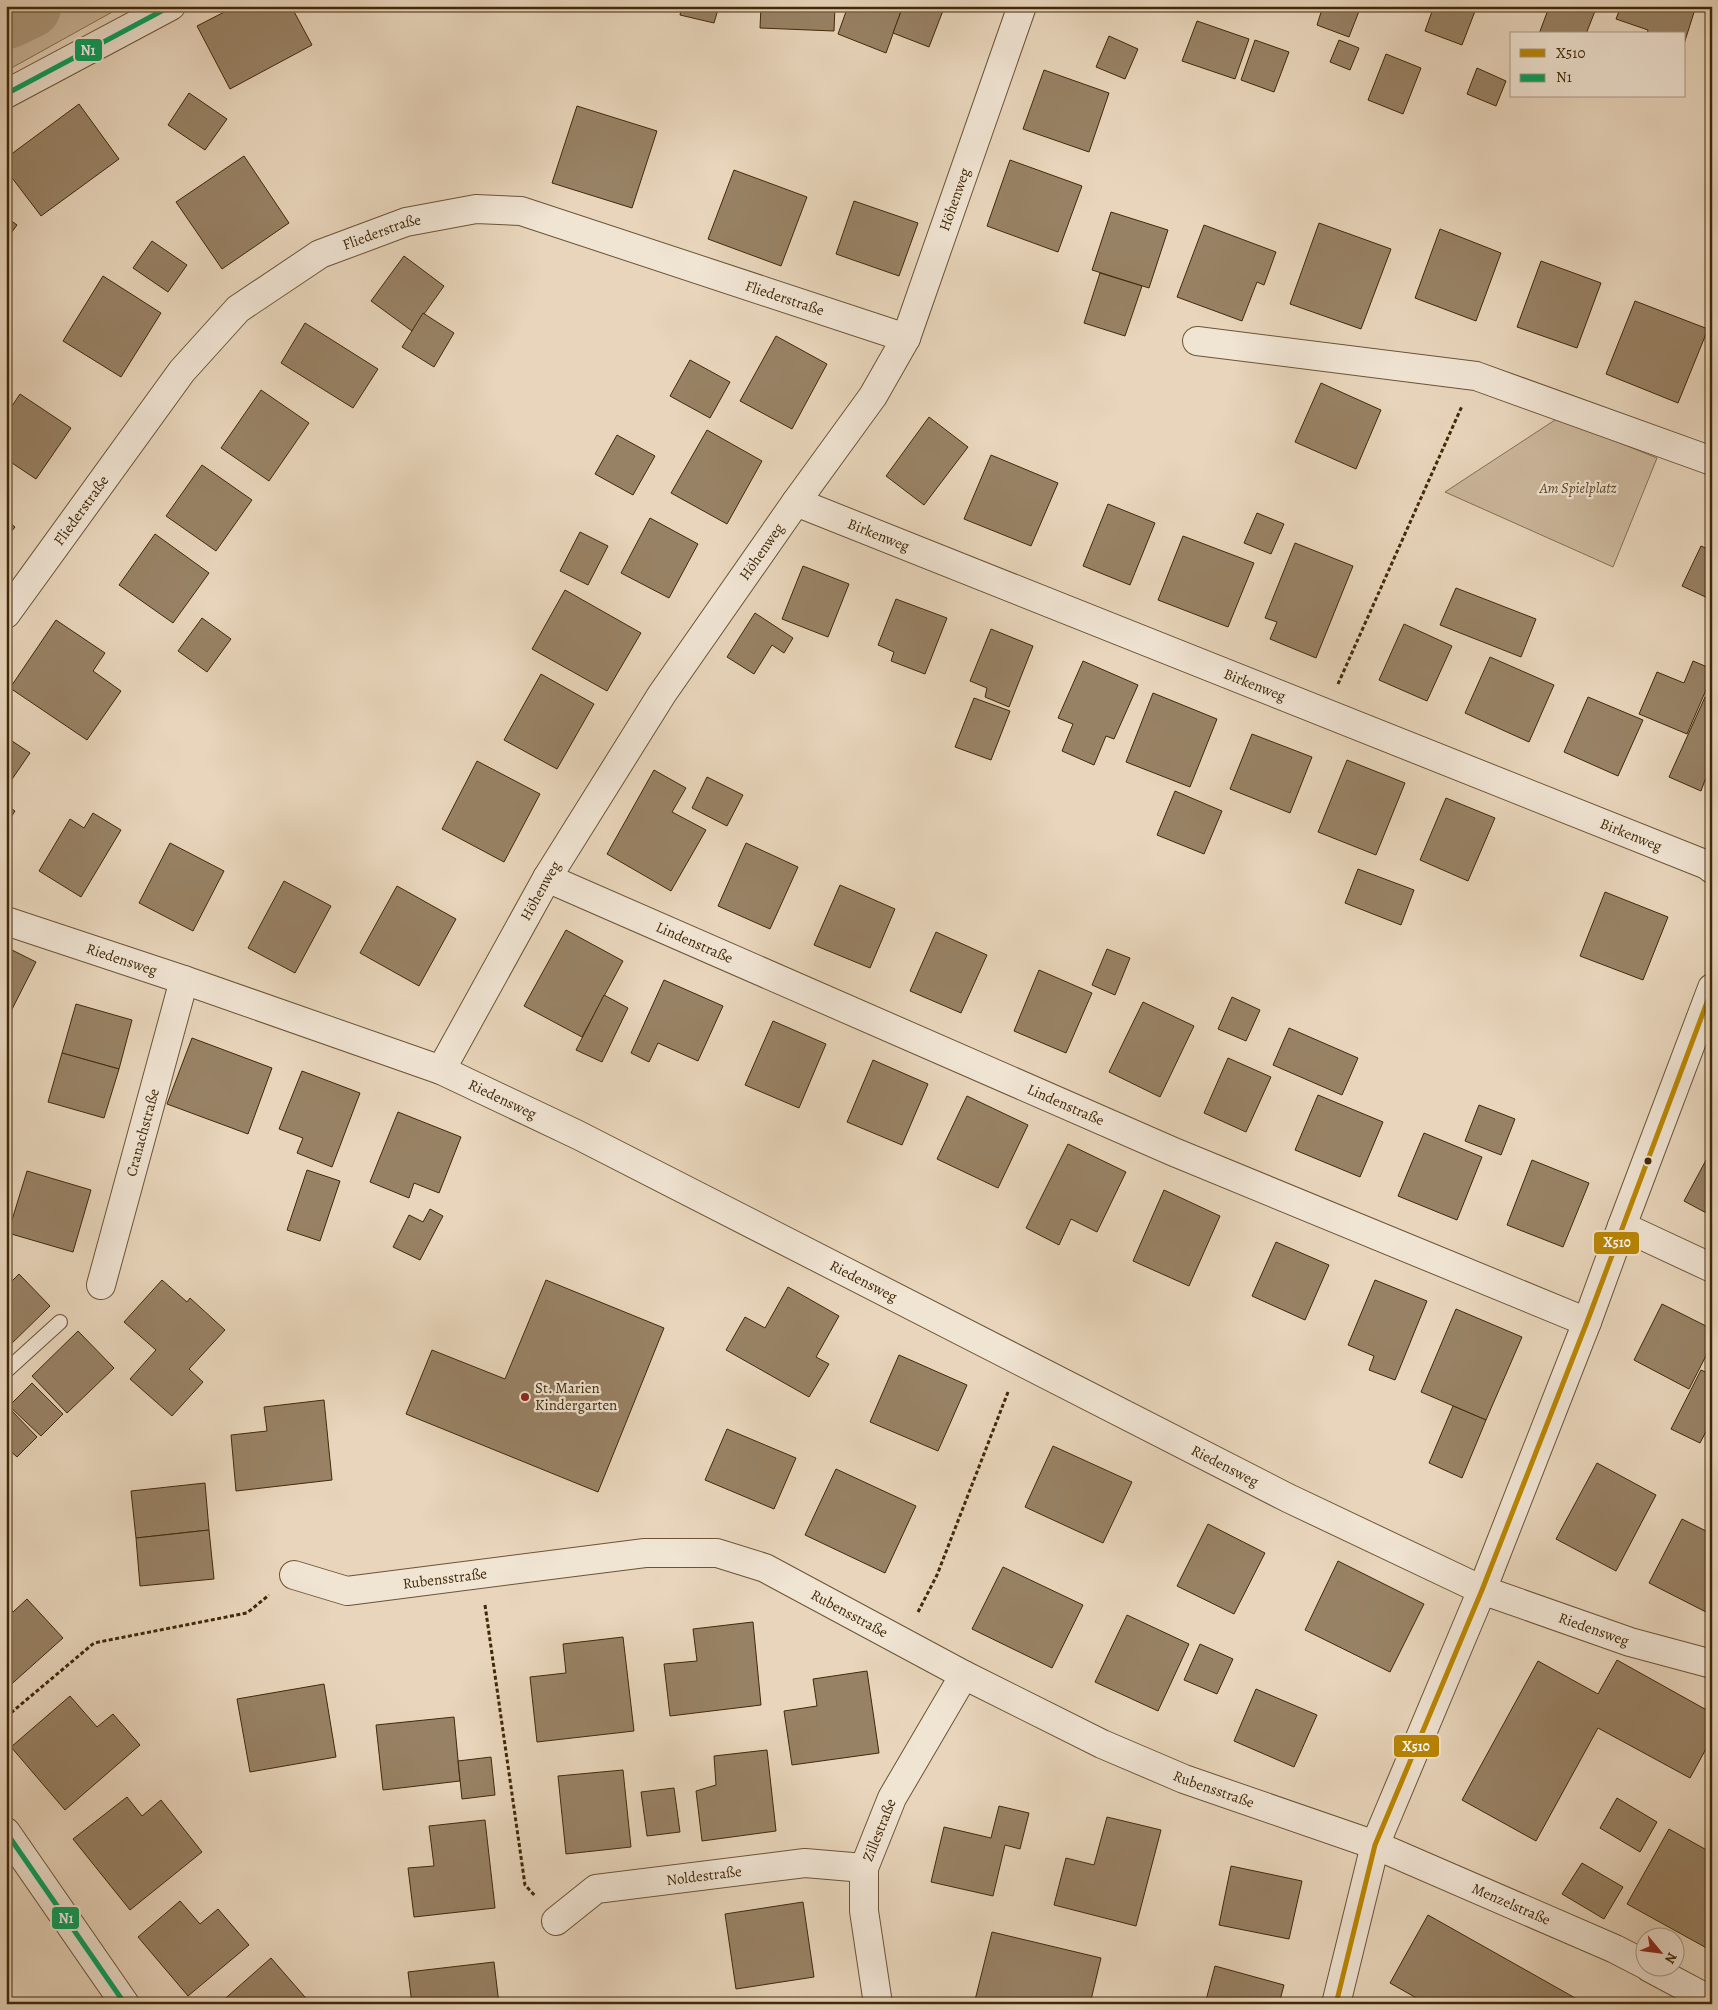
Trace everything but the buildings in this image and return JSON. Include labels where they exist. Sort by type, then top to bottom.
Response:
[{"type":"street","points":[[6,94],[171,6]]},
{"type":"street","name":"Höhenweg","points":[[441,1070],[547,878],[662,694],[796,502],[873,396],[906,338],[1022,6]]},
{"type":"street","name":"Fliederstraße","points":[[6,614],[182,371],[238,309],[320,254],[406,222],[476,209],[520,211],[906,338]]},
{"type":"street","points":[[1197,341],[1476,376],[1712,460]]},
{"type":"street","name":"Birkenweg","points":[[796,502],[1707,865],[1712,869]]},
{"type":"street","name":"Lindenstraße","points":[[547,878],[1174,1152],[1588,1322]]},
{"type":"street","name":"Riedensweg","points":[[6,921],[184,980],[441,1070],[578,1135],[1288,1498],[1482,1590],[1630,1642],[1712,1664]]},
{"type":"street","name":"Cranachstraße","points":[[101,1285],[184,980]]},
{"type":"street","points":[[1336,2004],[1375,1845],[1482,1590],[1588,1322],[1622,1226],[1712,988]]},
{"type":"street","points":[[1622,1226],[1712,1268]]},
{"type":"street","name":"Rubensstraße","points":[[294,1575],[347,1591],[645,1553],[717,1553],[765,1568],[964,1675],[1102,1744],[1175,1775],[1375,1845]]},
{"type":"street","name":"Zillestraße","points":[[878,2004],[864,1911],[864,1868],[892,1798],[964,1675]]},
{"type":"street","points":[[6,1832],[125,2004]]},
{"type":"street","name":"Menzelstraße","points":[[1375,1845],[1636,1960]]},
{"type":"street","name":"Noldestraße","points":[[556,1921],[596,1889],[805,1863],[864,1868]]},
{"type":"street","points":[[1669,1978],[1712,2001]]},
{"type":"lane","points":[[6,1370],[60,1322]]},
{"type":"path","points":[[1325,713],[1476,376]]},
{"type":"path","points":[[903,1642],[937,1576],[1020,1362]]},
{"type":"path","points":[[6,1717],[94,1643],[247,1613],[294,1575]]},
{"type":"path","points":[[480,1575],[525,1885],[556,1921]]},
{"type":"green space","points":[[6,6],[123,6],[6,71]]},
{"type":"green space","name":"Am Spielplatz","points":[[1558,418],[1657,458],[1613,567],[1445,492]]},
{"type":"waterway","points":[[6,17],[29,6]]},
{"type":"transit line","name":"N1","points":[[6,94],[171,6]]},
{"type":"transit line","name":"X510","points":[[1336,2004],[1375,1845],[1482,1590],[1587,1322],[1712,989]]},
{"type":"transit line","name":"N1","points":[[6,1832],[125,2004]]},
{"type":"place","name":"St. Marien Kindergarten","points":[[525,1397]]}]
